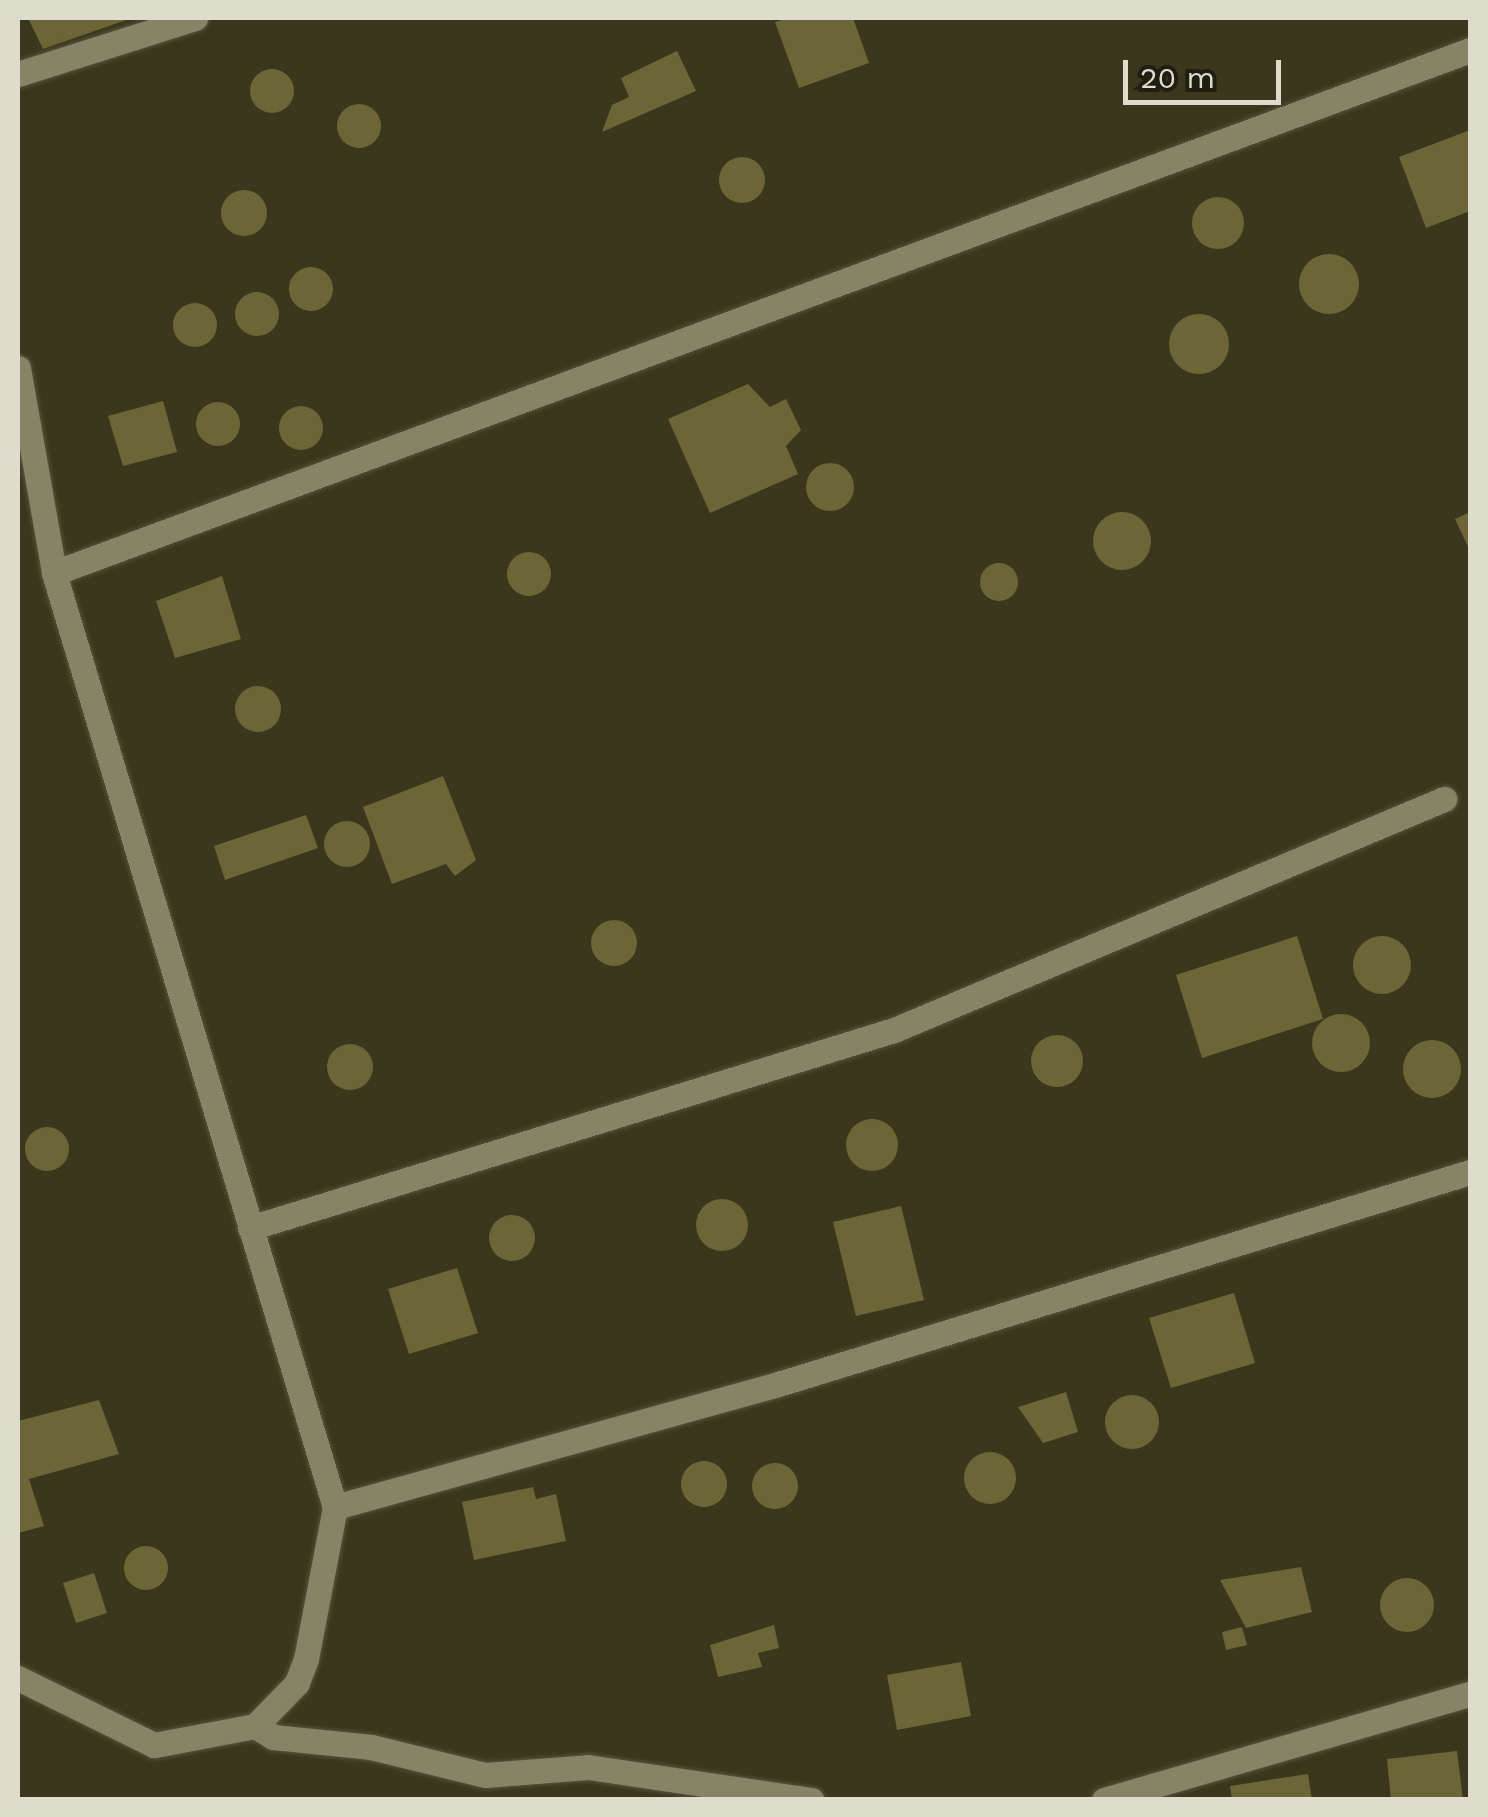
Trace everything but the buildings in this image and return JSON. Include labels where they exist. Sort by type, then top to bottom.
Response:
[{"type":"street","points":[[18,74],[195,18]]},
{"type":"street","points":[[54,572],[1470,50]]},
{"type":"street","points":[[18,368],[27,476],[335,1506],[306,1659],[296,1683],[255,1726],[154,1745],[18,1678]]},
{"type":"street","points":[[250,1228],[894,1030],[1444,799]]},
{"type":"street","points":[[335,1506],[775,1385],[1470,1172]]},
{"type":"street","points":[[1104,1800],[1470,1694]]},
{"type":"street","points":[[255,1726],[273,1737],[371,1746],[485,1775],[588,1766],[812,1800]]}]
